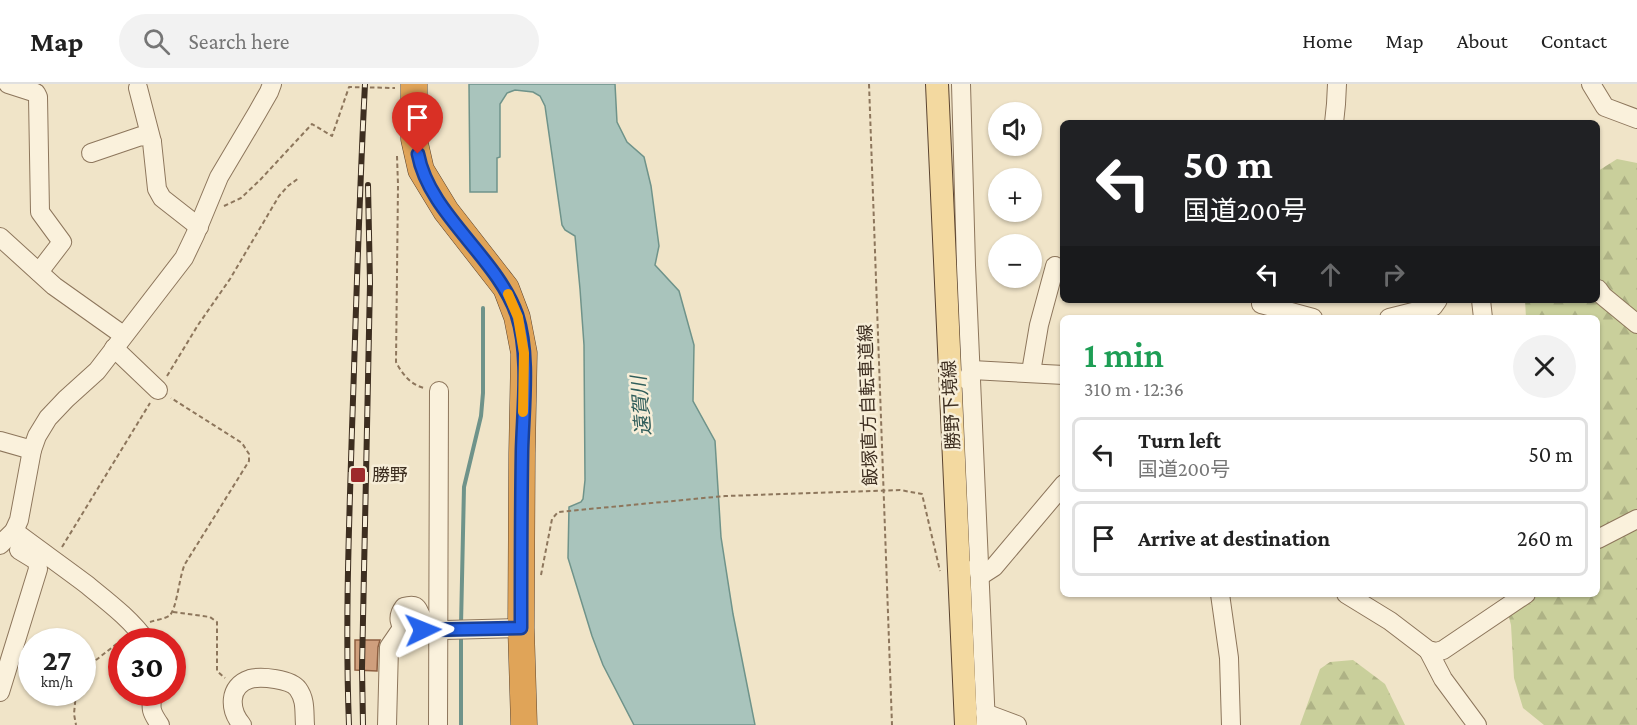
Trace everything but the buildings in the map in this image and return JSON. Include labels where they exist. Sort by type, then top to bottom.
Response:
[{"type":"highway","points":[[414,84],[414,139],[421,170],[446,211],[506,288],[518,317],[524,353],[521,628],[524,725]]},
{"type":"main road","name":"勝野下境線","points":[[937,84],[966,725]]},
{"type":"street","points":[[8,84],[36,93],[38,97],[40,212],[62,242],[39,272]]},
{"type":"street","points":[[7,539],[19,520],[32,450],[37,436],[48,418],[97,371],[184,258],[219,177],[272,84]]},
{"type":"street","points":[[961,84],[984,721]]},
{"type":"street","points":[[1334,120],[1337,84]]},
{"type":"street","points":[[1591,84],[1605,107],[1637,119]]},
{"type":"street","points":[[138,88],[152,142],[157,189],[162,198],[199,227]]},
{"type":"street","points":[[92,153],[141,136],[148,137],[152,142]]},
{"type":"street","points":[[0,237],[118,342],[158,390]]},
{"type":"street","points":[[1031,372],[1039,325],[1055,266]]},
{"type":"street","points":[[945,272],[957,295],[964,344],[971,363],[962,419],[953,449]]},
{"type":"street","points":[[1600,292],[1637,324]]},
{"type":"street","points":[[1401,315],[1433,307],[1436,303]]},
{"type":"street","points":[[1260,307],[1299,315]]},
{"type":"street","points":[[971,363],[1060,375]]},
{"type":"street","points":[[438,725],[439,392]]},
{"type":"street","points":[[0,441],[32,450]]},
{"type":"street","points":[[980,576],[994,567],[1060,489]]},
{"type":"street","points":[[956,515],[967,533],[980,576]]},
{"type":"street","points":[[1600,538],[1637,519]]},
{"type":"street","points":[[7,539],[54,559],[112,604],[135,628]]},
{"type":"street","points":[[0,692],[38,569],[37,561],[14,547],[7,539]]},
{"type":"street","points":[[1220,597],[1229,658],[1231,725]]},
{"type":"street","points":[[1352,597],[1390,621],[1428,650],[1436,652],[1443,650],[1522,597]]},
{"type":"street","points":[[387,725],[390,647],[402,628],[399,623],[400,613],[404,607],[411,605],[416,607],[423,620],[437,630],[521,628]]},
{"type":"street","points":[[1428,650],[1443,679],[1464,710],[1478,725]]},
{"type":"street","points":[[964,667],[984,721]]},
{"type":"street","points":[[242,725],[235,718],[232,705],[234,694],[239,686],[250,679],[287,681],[294,684],[304,700],[305,725]]},
{"type":"street","points":[[150,706],[152,714],[160,725]]},
{"type":"street","points":[[984,721],[1017,725]]},
{"type":"path","points":[[199,227],[226,204],[241,198],[312,124],[332,136],[350,87],[395,89],[395,84]]},
{"type":"path","name":"飯塚直方自転車道線","points":[[869,84],[892,725]]},
{"type":"path","points":[[397,153],[396,362],[401,371],[419,387],[439,392]]},
{"type":"path","points":[[62,547],[198,325],[230,279],[279,196],[299,178]]},
{"type":"path","points":[[142,628],[142,624],[167,617],[175,608],[181,571],[249,461],[249,454],[242,443],[158,390]]},
{"type":"path","points":[[541,577],[552,519],[558,512],[566,510],[724,496],[900,490],[922,494],[942,580]]},
{"type":"path","points":[[172,612],[210,617],[217,622],[217,671],[237,689]]},
{"type":"path","points":[[75,706],[76,725]]},
{"type":"green space","points":[[1617,159],[1637,163],[1637,725],[1544,725],[1523,708],[1514,678],[1511,625],[1504,597],[1600,597],[1600,315],[1526,315],[1525,303],[1600,303],[1600,170]]},
{"type":"green space","points":[[1353,660],[1385,684],[1405,725],[1300,725],[1320,669],[1330,662]]},
{"type":"water","name":"遠賀川","points":[[469,84],[615,84],[617,122],[627,142],[644,157],[651,186],[659,246],[655,265],[679,291],[694,345],[693,401],[715,441],[721,537],[733,614],[755,725],[634,725],[603,665],[568,558],[569,507],[583,499],[585,480],[584,345],[575,236],[565,230],[562,225],[545,106],[540,96],[533,92],[515,90],[507,93],[500,104],[500,157],[497,158],[497,192],[470,192]]},
{"type":"waterway","points":[[461,625],[464,487],[481,416],[483,308]]},
{"type":"waterway","points":[[461,636],[461,725]]},
{"type":"railway","points":[[349,725],[347,651],[349,540],[365,84]]},
{"type":"railway","points":[[363,725],[362,668],[370,283],[368,185]]},
{"type":"slow traffic","points":[[508,294],[518,317],[524,353],[523,412]]},
{"type":"place","name":"勝野","points":[[358,475]]},
{"type":"route","points":[[418,154],[421,170],[446,211],[506,288],[518,317],[524,353],[521,628],[423,630]]}]
